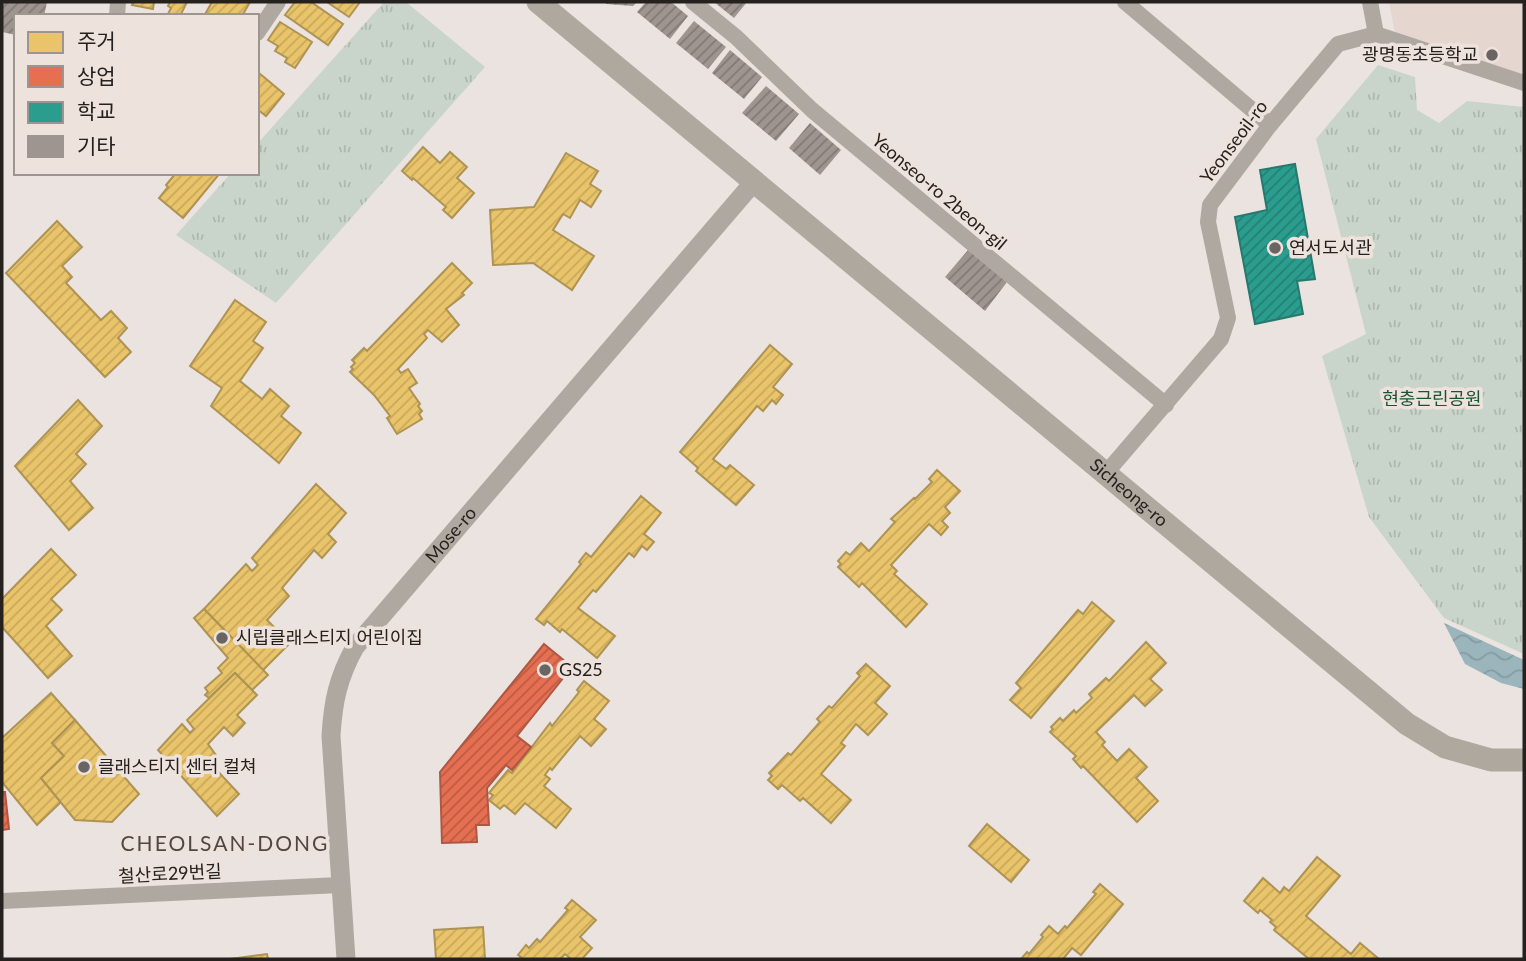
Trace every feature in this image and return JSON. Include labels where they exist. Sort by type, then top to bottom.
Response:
[{"type":"main road","name":"Sicheong-ro","points":[[538,2],[1407,724],[1445,747],[1490,760],[1524,760]]},
{"type":"street","points":[[259,30],[278,2]]},
{"type":"street","name":"Yeonseo-ro 2beon-gil","points":[[693,2],[736,37],[822,118],[1166,405]]},
{"type":"street","points":[[1125,2],[1270,125]]},
{"type":"street","points":[[1370,2],[1376,34],[1524,83]]},
{"type":"street","name":"Yeonseoil-ro","points":[[1106,473],[1221,339],[1228,318],[1208,222],[1210,205],[1270,125],[1338,44],[1376,34]]},
{"type":"street","name":"Mose-ro","points":[[346,959],[331,736],[333,704],[341,674],[355,646],[753,183]]},
{"type":"street","name":"철산로29번길","points":[[2,901],[340,885]]},
{"type":"shaded area","name":"광명동초등학교","points":[[1389,2],[1524,2],[1524,75],[1395,34]]},
{"type":"green space","points":[[384,2],[406,2],[485,67],[276,303],[176,235],[229,175],[259,175],[259,142]]},
{"type":"green space","name":"현충근린공원","points":[[1378,65],[1415,77],[1417,110],[1439,123],[1467,101],[1524,107],[1524,654],[1444,618],[1369,517],[1322,356],[1366,334],[1316,139]]},
{"type":"water","points":[[1444,623],[1524,660],[1524,689],[1501,683],[1465,664]]},
{"type":"building: 주거","points":[[133,2],[154,2],[153,9],[132,5]]},
{"type":"building: 주거","points":[[170,2],[187,2],[181,14],[168,14],[171,8],[168,6]]},
{"type":"building: 주거","points":[[212,2],[250,2],[243,14],[205,14]]},
{"type":"building: 주거","points":[[295,2],[311,2],[343,24],[328,45],[285,15]]},
{"type":"building: 주거","points":[[327,2],[360,2],[349,17]]},
{"type":"building: 주거","points":[[280,22],[312,42],[295,68],[285,62],[287,58],[275,51],[278,46],[268,40]]},
{"type":"building: 주거","points":[[259,73],[284,94],[266,116],[259,111]]},
{"type":"building: 주거","points":[[423,147],[440,163],[450,152],[467,167],[457,178],[474,193],[452,218],[443,210],[446,207],[402,171]]},
{"type":"building: 주거","points":[[566,153],[598,171],[590,184],[601,191],[591,207],[580,200],[570,218],[563,214],[553,230],[594,256],[572,290],[533,263],[493,265],[490,210],[534,207]]},
{"type":"building: 주거","points":[[174,175],[218,175],[183,218],[159,198],[168,187],[166,185]]},
{"type":"building: 주거","points":[[57,221],[82,247],[62,266],[72,277],[66,283],[101,320],[111,311],[127,328],[118,338],[131,352],[105,377],[6,273]]},
{"type":"building: 주거","points":[[452,263],[472,283],[462,293],[464,295],[446,309],[459,325],[442,342],[428,330],[424,334],[427,338],[398,369],[401,373],[408,369],[417,383],[409,388],[420,404],[418,406],[422,411],[419,414],[422,419],[397,434],[387,418],[390,416],[374,395],[350,372],[355,363],[352,360],[364,348],[367,351]]},
{"type":"building: 주거","points":[[235,300],[266,322],[253,341],[263,348],[240,381],[262,399],[270,389],[289,406],[281,416],[301,433],[279,463],[211,406],[222,388],[190,366]]},
{"type":"building: 주거","points":[[770,345],[792,364],[773,387],[783,395],[776,404],[772,400],[763,411],[757,406],[713,459],[726,469],[730,465],[754,485],[736,505],[696,471],[698,468],[680,452]]},
{"type":"building: 주거","points":[[78,400],[102,426],[76,454],[86,464],[70,481],[93,508],[69,530],[15,466]]},
{"type":"building: 주거","points":[[937,470],[960,491],[945,507],[950,513],[942,521],[948,527],[941,535],[929,524],[891,565],[897,571],[894,574],[927,604],[906,627],[862,583],[859,587],[838,567],[841,564],[838,561],[846,552],[850,555],[861,543],[869,551],[895,522],[891,519],[932,482],[929,479]]},
{"type":"building: 주거","points":[[316,484],[346,513],[328,534],[336,542],[322,558],[314,550],[282,588],[289,596],[267,620],[290,643],[263,670],[204,609],[246,564],[252,571],[258,565],[252,558]]},
{"type":"building: 주거","points":[[641,496],[661,513],[644,534],[654,542],[647,550],[642,546],[634,557],[629,553],[596,592],[593,590],[578,608],[615,636],[597,658],[562,629],[560,632],[547,621],[544,625],[536,619],[581,564],[579,562],[586,553],[591,557]]},
{"type":"building: 주거","points":[[51,549],[76,575],[51,599],[62,610],[46,626],[72,656],[48,678],[2,627],[2,599]]},
{"type":"building: 주거","points":[[1092,602],[1114,621],[1031,718],[1010,700],[1021,688],[1016,683],[1078,610],[1083,614]]},
{"type":"building: 주거","name":"시립클래스티지 어린이집","points":[[204,609],[268,675],[252,690],[235,673],[209,698],[205,695],[208,692],[205,688],[222,673],[218,668],[228,658],[194,618]]},
{"type":"building: 주거","points":[[1146,642],[1166,663],[1150,679],[1162,690],[1145,706],[1134,695],[1096,732],[1105,742],[1102,745],[1117,761],[1129,749],[1147,767],[1136,778],[1158,801],[1137,822],[1083,766],[1081,768],[1073,759],[1076,756],[1050,732],[1060,718],[1063,721],[1074,710],[1076,713],[1092,698],[1089,694],[1106,678],[1109,681]]},
{"type":"building: 주거","points":[[866,664],[890,686],[875,703],[887,714],[868,735],[856,724],[841,743],[845,746],[821,774],[851,800],[831,823],[803,798],[800,801],[782,785],[778,789],[768,780],[772,776],[769,773],[788,753],[791,755],[820,722],[817,719],[829,706],[832,708],[860,676],[857,673]]},
{"type":"building: 주거","points":[[235,673],[257,695],[237,715],[245,723],[233,736],[224,727],[208,744],[218,758],[212,765],[239,794],[217,816],[158,750],[182,724],[190,733],[194,729],[187,720]]},
{"type":"building: 주거","points":[[584,681],[609,701],[594,719],[606,729],[591,746],[580,736],[545,775],[550,779],[544,786],[571,809],[556,828],[525,803],[515,814],[504,805],[500,809],[489,800],[493,795],[489,793],[508,770],[512,773],[550,723],[552,726],[579,692],[577,690]]},
{"type":"building: 주거","points":[[51,693],[75,720],[52,743],[64,756],[41,778],[61,802],[37,825],[2,782],[2,738]]},
{"type":"building: 주거","name":"클래스티지 센터 컬쳐","points":[[75,720],[139,794],[112,822],[75,820],[41,778],[64,756],[52,743]]},
{"type":"building: 주거","points":[[987,824],[1029,860],[1011,882],[969,846]]},
{"type":"building: 주거","points":[[1317,857],[1340,876],[1306,916],[1351,954],[1360,943],[1379,959],[1309,959],[1274,930],[1276,927],[1270,922],[1272,920],[1244,901],[1263,878],[1280,893],[1284,887],[1289,891]]},
{"type":"building: 주거","points":[[1100,884],[1123,904],[1081,955],[1072,948],[1063,959],[1021,959],[1027,952],[1029,954],[1049,926],[1058,934],[1065,926],[1067,928],[1096,894],[1093,892]]},
{"type":"building: 주거","points":[[572,900],[596,920],[580,937],[592,948],[582,959],[571,959],[565,954],[560,959],[519,959],[521,957],[518,955],[526,945],[529,948],[537,939],[540,942],[568,910],[565,908]]},
{"type":"building: 주거","points":[[483,927],[485,959],[436,959],[434,930]]},
{"type":"building: 주거","points":[[267,954],[268,959],[230,959]]},
{"type":"building: 상업","points":[[544,644],[572,667],[517,736],[531,747],[512,770],[506,765],[487,788],[489,825],[476,825],[477,842],[442,843],[440,772]]},
{"type":"building: 상업","points":[[2,792],[5,792],[9,829],[2,830]]},
{"type":"building: 학교","name":"연서도서관","points":[[1295,164],[1315,279],[1297,281],[1303,314],[1255,324],[1235,217],[1267,210],[1260,170]]},
{"type":"building: 기타","points":[[2,2],[47,2],[44,14],[14,14],[14,35],[2,32]]},
{"type":"building: 기타","points":[[606,2],[637,2],[633,6]]},
{"type":"building: 기타","points":[[646,2],[671,2],[688,16],[670,39],[637,12]]},
{"type":"building: 기타","points":[[714,2],[747,2],[734,18]]},
{"type":"building: 기타","points":[[694,21],[726,47],[708,69],[676,43]]},
{"type":"building: 기타","points":[[730,50],[762,77],[744,99],[712,73]]},
{"type":"building: 기타","points":[[766,86],[799,114],[776,141],[742,113]]},
{"type":"building: 기타","points":[[810,123],[841,150],[820,175],[789,148]]},
{"type":"building: 기타","points":[[968,250],[1007,282],[985,311],[945,277]]},
{"type":"place","name":"광명동초등학교","points":[[1492,55]]},
{"type":"place","name":"연서도서관","points":[[1275,248]]},
{"type":"place","name":"시립클래스티지 어린이집","points":[[222,638]]},
{"type":"place","name":"GS25","points":[[545,670]]},
{"type":"place","name":"클래스티지 센터 컬쳐","points":[[84,767]]},
{"type":"district","name":"CHEOLSAN-DONG","points":[[225,844]]}]
